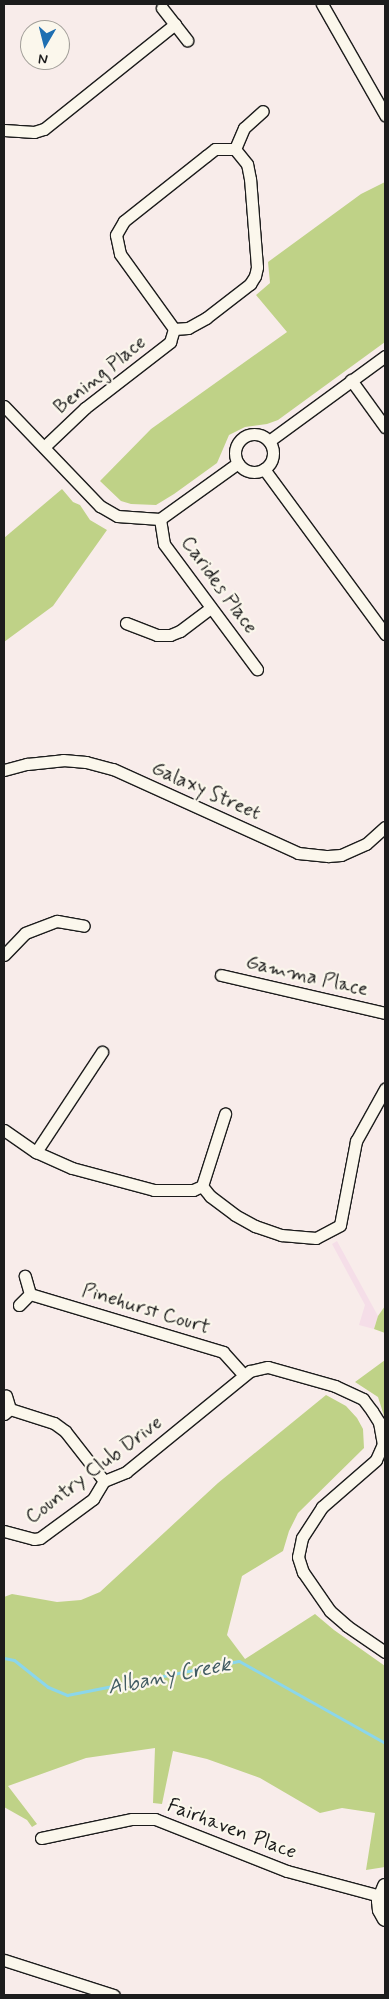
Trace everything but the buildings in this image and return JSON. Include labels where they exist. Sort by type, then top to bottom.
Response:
[{"type":"street","points":[[322,4],[385,115]]},
{"type":"street","points":[[162,8],[187,40]]},
{"type":"street","points":[[4,130],[34,132],[44,129],[174,24]]},
{"type":"street","points":[[235,149],[244,128],[263,111]]},
{"type":"street","points":[[235,149],[247,164],[250,179],[257,267],[255,276],[250,284],[206,318],[188,328],[174,329],[120,254],[116,236],[124,221],[206,156],[215,150],[235,149]]},
{"type":"street","name":"Bening Place","points":[[44,447],[85,408],[170,342],[174,329]]},
{"type":"street","points":[[269,441],[385,356]]},
{"type":"street","points":[[351,380],[385,427]]},
{"type":"street","points":[[4,406],[110,513],[117,516],[160,519],[238,463]]},
{"type":"street","points":[[256,434],[269,441],[273,456],[270,463],[264,469],[247,470],[238,463],[236,450],[243,438],[256,434]]},
{"type":"street","points":[[264,469],[385,634]]},
{"type":"street","name":"Carides Place","points":[[160,519],[164,544],[210,608],[258,669]]},
{"type":"street","points":[[126,623],[157,635],[170,635],[180,631],[210,608]]},
{"type":"street","name":"Galaxy Street","points":[[4,770],[27,764],[63,760],[86,762],[113,769],[298,853],[328,856],[341,855],[366,844],[385,828]]},
{"type":"street","points":[[4,955],[25,933],[57,921],[84,926]]},
{"type":"street","name":"Gamma Place","points":[[221,974],[385,1013]]},
{"type":"street","points":[[36,1152],[102,1052]]},
{"type":"street","points":[[202,1186],[210,1196],[227,1210],[255,1226],[282,1235],[316,1238],[340,1225],[356,1141],[385,1089]]},
{"type":"street","points":[[4,1130],[36,1152],[72,1168],[154,1190],[193,1190],[202,1186],[225,1114]]},
{"type":"street","points":[[19,1305],[30,1294],[25,1276]]},
{"type":"street","name":"Pinehurst Court","points":[[30,1294],[223,1352],[244,1375]]},
{"type":"street","name":"Country Club Drive","points":[[4,1531],[34,1539],[40,1538],[93,1499],[104,1481],[126,1472],[244,1375],[258,1368],[268,1367],[350,1392],[363,1400],[379,1422],[383,1454],[322,1507],[302,1538],[298,1557],[303,1572],[330,1611],[347,1626],[385,1652]]},
{"type":"street","points":[[6,1396],[7,1411],[54,1423],[65,1431],[104,1481]]},
{"type":"street","name":"Fairhaven Place","points":[[41,1838],[132,1818],[155,1819],[287,1871],[382,1891]]},
{"type":"street","points":[[382,1891],[379,1906],[385,1918]]},
{"type":"street","points":[[4,1960],[114,1995]]},
{"type":"shaded area","points":[[337,1241],[378,1316],[374,1329],[359,1325],[365,1305],[332,1244]]},
{"type":"green space","points":[[385,182],[385,342],[278,420],[267,424],[245,427],[229,435],[217,463],[156,505],[131,504],[121,501],[100,481],[151,429],[287,332],[256,295],[270,283],[268,262],[361,194]]},
{"type":"green space","points":[[62,489],[73,502],[80,505],[90,520],[107,530],[53,606],[4,642],[4,538]]},
{"type":"green space","points":[[385,1306],[385,1333],[374,1329],[378,1316]]},
{"type":"green space","points":[[385,1360],[385,1419],[378,1397],[355,1382]]},
{"type":"green space","points":[[326,1395],[346,1406],[357,1418],[363,1429],[364,1448],[298,1513],[289,1531],[283,1551],[242,1576],[227,1635],[245,1659],[315,1614],[334,1630],[385,1666],[385,1867],[366,1870],[375,1813],[342,1808],[320,1813],[260,1778],[207,1759],[173,1751],[162,1804],[153,1803],[155,1748],[86,1758],[8,1786],[37,1824],[32,1827],[27,1820],[4,1807],[4,1597],[12,1594],[57,1602],[81,1600],[100,1592],[218,1483]]},
{"type":"waterway","name":"Albany Creek","points":[[4,1658],[14,1660],[48,1687],[67,1695],[239,1661],[385,1743]]}]
